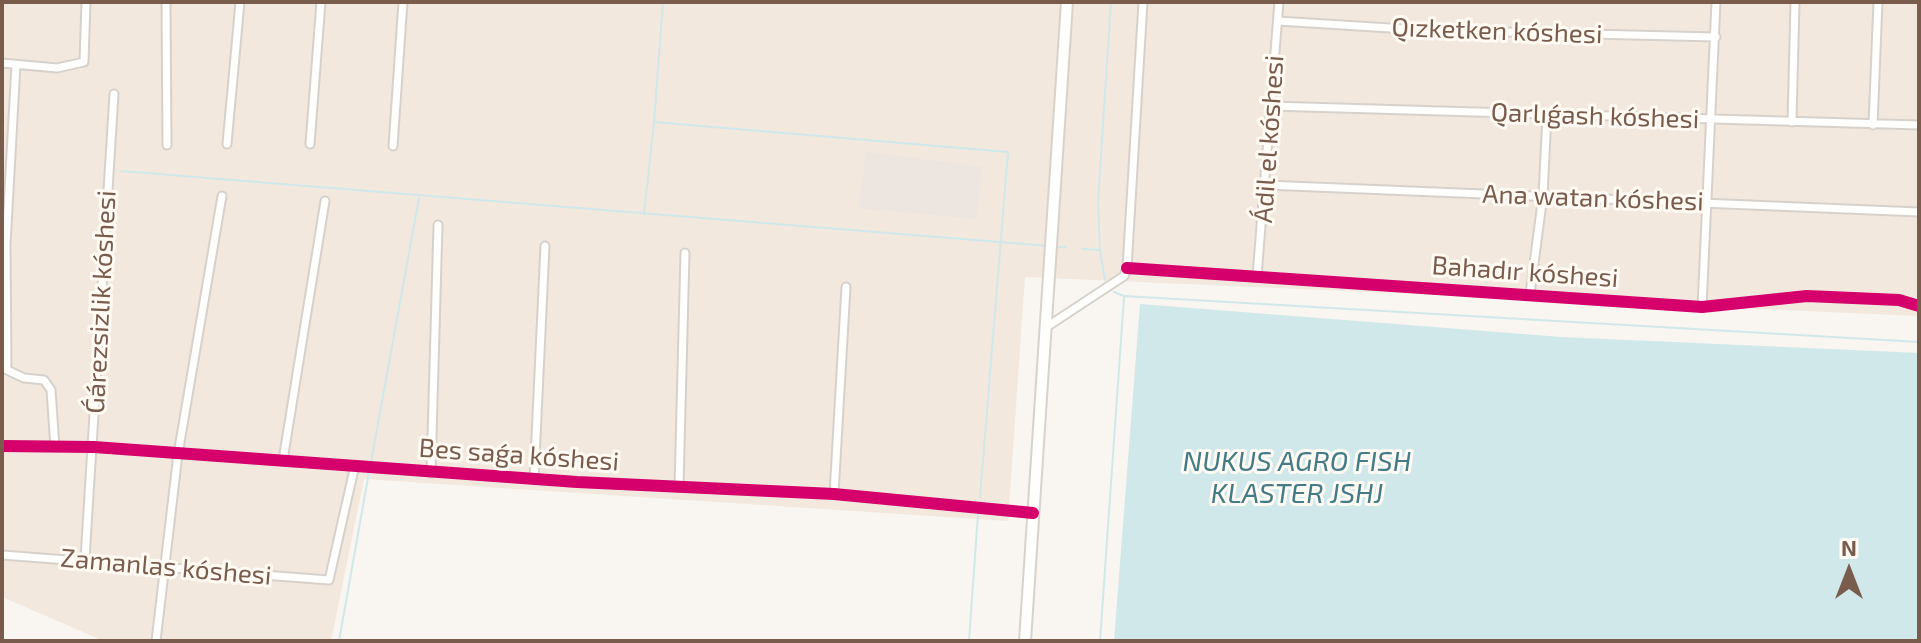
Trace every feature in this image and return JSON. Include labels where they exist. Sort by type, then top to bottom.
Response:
[{"type":"main road","points":[[1025,641],[1050,215],[1067,2]]},
{"type":"street","points":[[2,63],[57,68],[84,62],[86,2]]},
{"type":"street","points":[[166,2],[167,145]]},
{"type":"street","points":[[227,144],[240,2]]},
{"type":"street","points":[[310,144],[321,2]]},
{"type":"street","points":[[393,146],[403,2]]},
{"type":"street","points":[[1044,329],[1124,276],[1127,268],[1143,2]]},
{"type":"street","name":"Ádil el kóshesi","points":[[1257,276],[1279,2]]},
{"type":"street","points":[[1702,307],[1716,2]]},
{"type":"street","points":[[1792,122],[1795,2]]},
{"type":"street","points":[[1873,125],[1878,2]]},
{"type":"street","name":"Qızketken kóshesi","points":[[1278,21],[1422,30],[1716,37]]},
{"type":"street","points":[[16,65],[6,244],[7,370],[24,378],[44,380],[51,390],[55,447]]},
{"type":"street","name":"Ǵárezsizlik kóshesi","points":[[85,559],[114,94]]},
{"type":"street","name":"Qarlıǵash kóshesi","points":[[1271,106],[1919,125]]},
{"type":"street","points":[[1530,294],[1543,195],[1547,115]]},
{"type":"street","name":"Ana watan kóshesi","points":[[1266,185],[1919,212]]},
{"type":"street","points":[[156,641],[178,454],[222,196]]},
{"type":"street","points":[[283,460],[325,201]]},
{"type":"street","points":[[431,473],[438,225]]},
{"type":"street","points":[[534,480],[545,246]]},
{"type":"street","points":[[679,486],[685,253]]},
{"type":"street","name":"Bahadır kóshesi","points":[[1127,268],[1702,307],[1807,296],[1899,300],[1919,306]]},
{"type":"street","points":[[834,494],[846,287]]},
{"type":"street","name":"Bes saǵa kóshesi","points":[[2,446],[94,447],[534,480],[834,494],[1033,513]]},
{"type":"street","name":"Zamanlas kóshesi","points":[[2,555],[329,580],[355,465]]},
{"type":"shaded area","points":[[2,2],[1919,2],[1919,316],[1025,277],[1008,521],[364,479],[331,641],[104,641],[2,597]]},
{"type":"shaded area","points":[[866,152],[982,167],[976,219],[859,208]]},
{"type":"water","name":"NUKUS AGRO FISH KLASTER JSHJ","points":[[1140,304],[1561,337],[1919,353],[1919,641],[1114,641]]},
{"type":"waterway","points":[[663,2],[654,122],[1008,152],[980,497]]},
{"type":"waterway","points":[[1082,249],[1100,250],[1098,201],[1111,2]]},
{"type":"waterway","points":[[644,214],[654,122]]},
{"type":"waterway","points":[[121,171],[1049,246]]},
{"type":"waterway","points":[[371,462],[419,198]]},
{"type":"waterway","points":[[1055,247],[1066,247]]},
{"type":"waterway","points":[[1100,251],[1105,280]]},
{"type":"waterway","points":[[1114,292],[1124,296],[1919,342]]},
{"type":"waterway","points":[[1100,641],[1124,297]]},
{"type":"waterway","points":[[339,641],[369,472]]},
{"type":"waterway","points":[[969,641],[978,514]]},
{"type":"cycle path","points":[[1127,268],[1702,307],[1807,296],[1899,300],[1919,306]]},
{"type":"cycle path","points":[[2,446],[94,447],[577,482],[834,494],[1033,513]]}]
